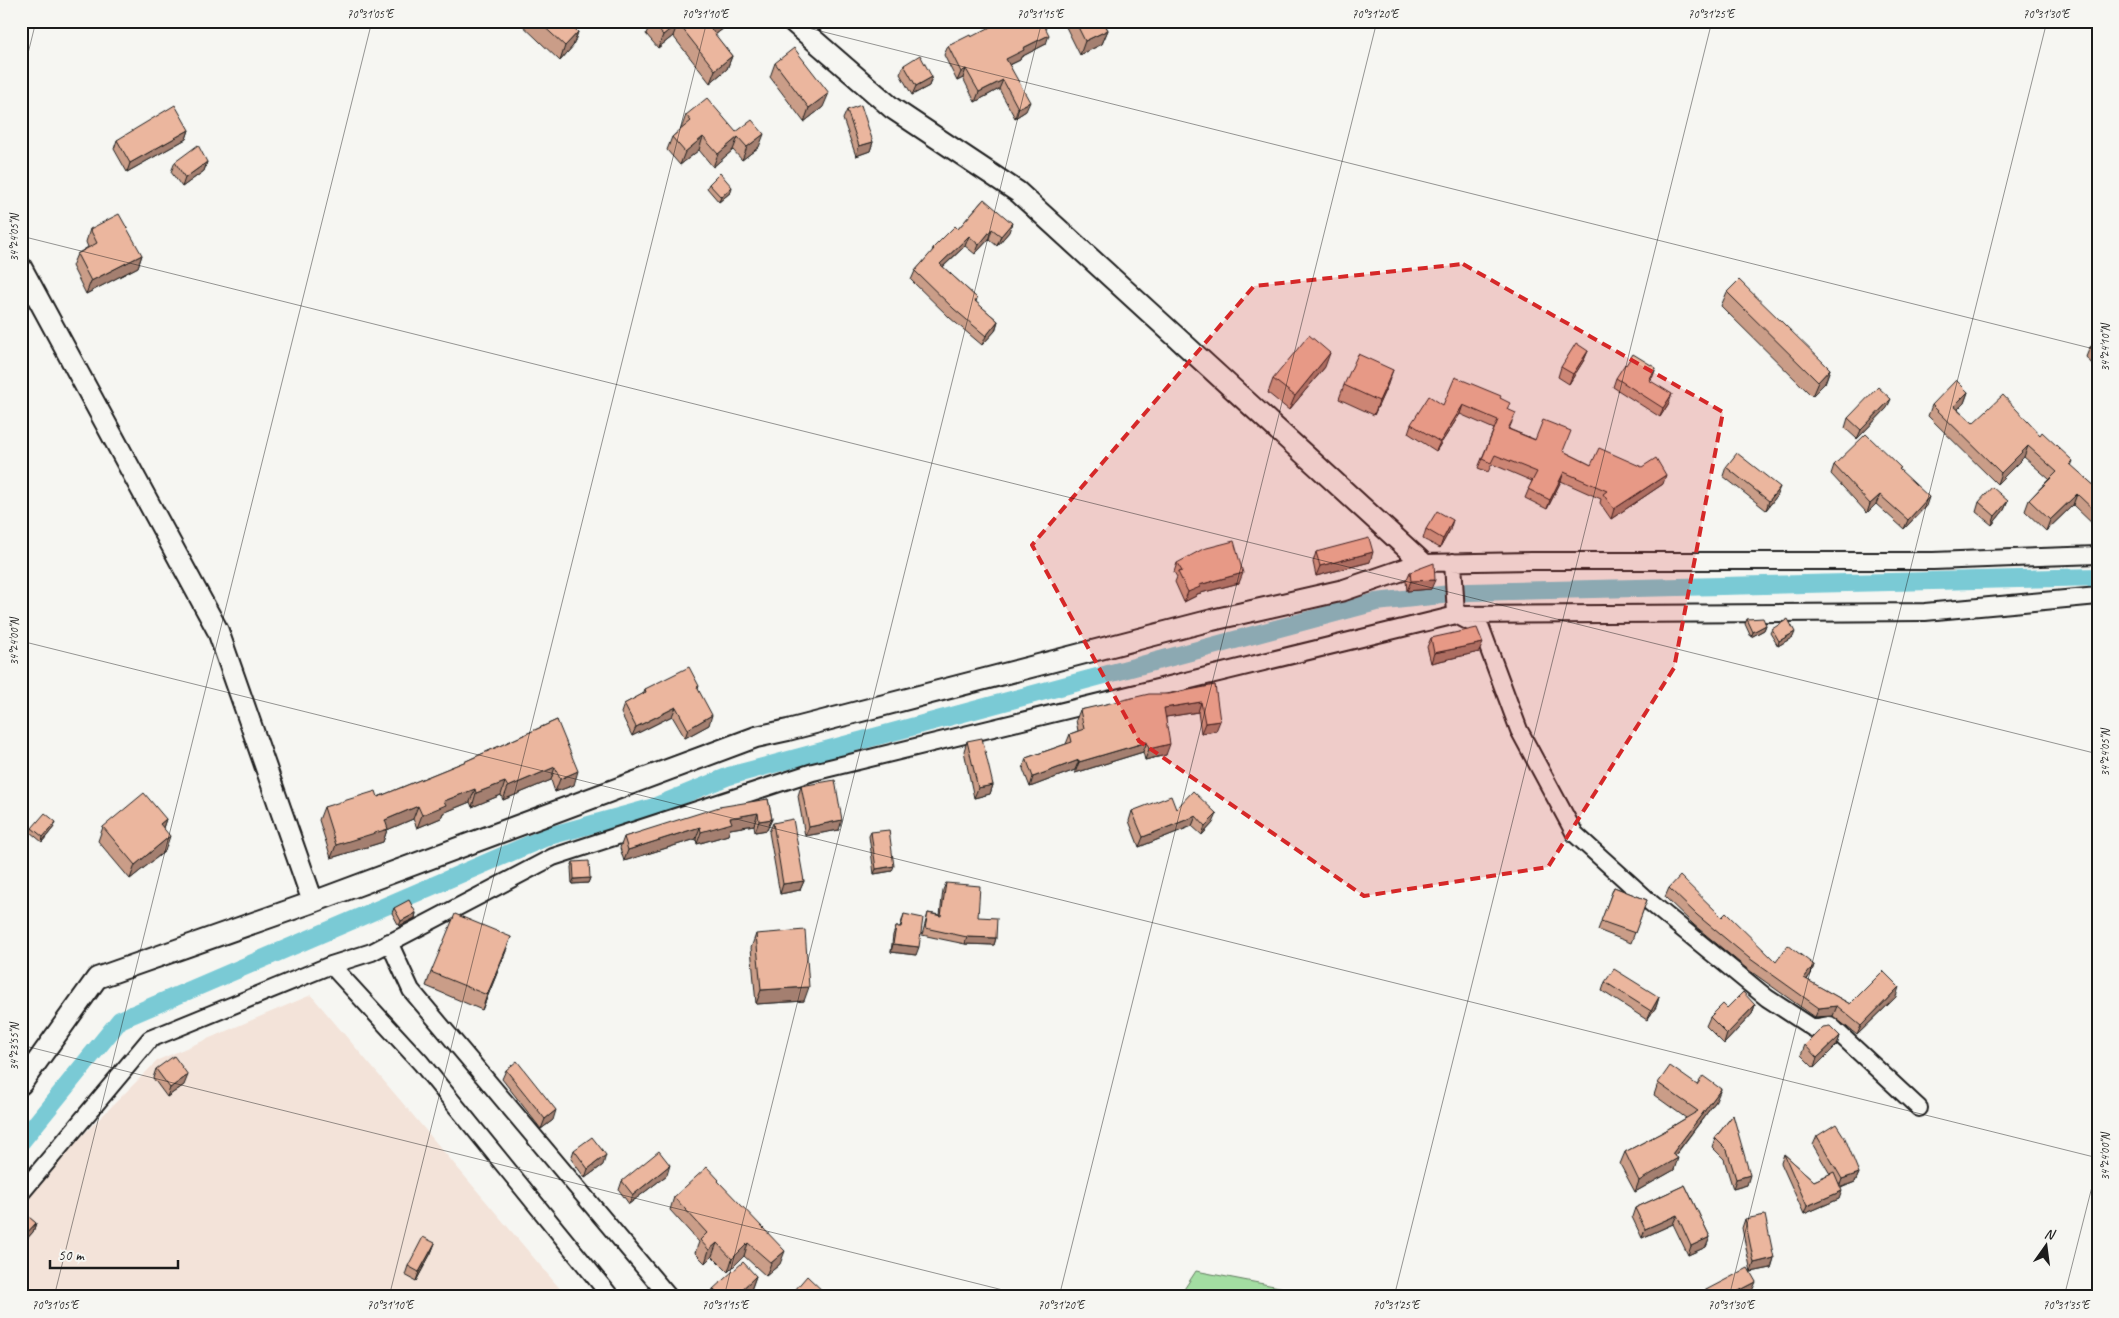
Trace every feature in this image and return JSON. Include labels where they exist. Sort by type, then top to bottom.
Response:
[{"type":"street","points":[[792,21],[892,108],[1018,192],[1423,563]]},
{"type":"street","points":[[21,267],[218,631],[313,902]]},
{"type":"street","points":[[21,1084],[97,978],[313,902],[756,737],[1212,620],[1344,590],[1423,563],[1933,561],[2098,555]]},
{"type":"street","points":[[1453,562],[1456,615]]},
{"type":"street","points":[[21,1193],[150,1039],[331,965],[372,952],[553,857],[813,772],[1456,615],[1925,612],[2098,596]]},
{"type":"street","points":[[1456,615],[1481,628],[1520,730],[1575,834],[1651,903],[1767,998],[1813,1028],[1830,1025],[1919,1108]]},
{"type":"street","points":[[389,942],[411,990],[669,1297]]},
{"type":"street","points":[[331,965],[421,1063],[611,1297]]},
{"type":"highlighted area","points":[[1463,264],[1723,412],[1674,668],[1548,867],[1364,896],[1139,741],[1032,545],[1254,286]]},
{"type":"shaded area","points":[[311,995],[567,1297],[21,1297],[21,1197],[158,1060]]},
{"type":"green space","points":[[1196,1271],[1316,1294],[1318,1297],[1179,1297]]},
{"type":"building","points":[[538,21],[567,21],[578,32],[565,46]]},
{"type":"building","points":[[651,21],[721,21],[711,29],[732,56],[715,70],[678,23],[663,35]]},
{"type":"building","points":[[1002,21],[1042,21],[1049,35],[1006,59],[1030,102],[1018,108],[1003,80],[979,92],[966,69],[961,72],[948,46]]},
{"type":"building","points":[[1075,21],[1103,21],[1108,30],[1085,41]]},
{"type":"building","points":[[794,48],[829,93],[809,108],[775,63]]},
{"type":"building","points":[[920,55],[932,77],[916,86],[904,65]]},
{"type":"building","points":[[707,98],[736,132],[752,120],[764,134],[747,147],[738,137],[718,154],[703,137],[685,152],[672,137],[691,121],[686,115]]},
{"type":"building","points":[[175,105],[189,130],[130,163],[117,140]]},
{"type":"building","points":[[861,105],[873,142],[859,146],[847,110]]},
{"type":"building","points":[[198,145],[207,162],[185,178],[175,162]]},
{"type":"building","points":[[720,173],[732,187],[721,197],[709,184]]},
{"type":"building","points":[[984,199],[1012,223],[1001,236],[992,229],[979,245],[969,236],[940,264],[977,298],[975,301],[998,321],[986,336],[954,309],[915,271],[933,248],[955,226],[958,229]]},
{"type":"building","points":[[119,214],[142,255],[91,281],[77,254],[97,243],[90,229]]},
{"type":"building","points":[[1739,280],[1830,369],[1818,382],[1727,292]]},
{"type":"building","points":[[1309,335],[1330,353],[1295,396],[1273,379]]},
{"type":"building","points":[[2098,340],[2098,356],[2090,347]]},
{"type":"building","points":[[1576,343],[1588,351],[1573,374],[1561,367]]},
{"type":"building","points":[[1358,354],[1393,370],[1379,401],[1344,385]]},
{"type":"building","points":[[1633,354],[1656,368],[1649,380],[1672,394],[1663,408],[1616,378]]},
{"type":"building","points":[[1455,377],[1501,396],[1500,398],[1510,403],[1507,409],[1516,413],[1508,429],[1535,440],[1543,420],[1571,431],[1563,451],[1591,465],[1599,448],[1642,467],[1656,458],[1666,475],[1614,509],[1603,494],[1607,491],[1564,472],[1550,500],[1528,489],[1537,472],[1495,455],[1491,463],[1482,459],[1498,420],[1463,405],[1440,442],[1411,424],[1429,396],[1443,405]]},
{"type":"building","points":[[1956,380],[1968,392],[1954,406],[1973,423],[2003,395],[2040,435],[2042,432],[2073,461],[2070,464],[2098,489],[2098,514],[2077,494],[2050,520],[2029,500],[2057,472],[2028,446],[2001,473],[1932,405]]},
{"type":"building","points":[[1878,387],[1891,399],[1861,430],[1848,418]]},
{"type":"building","points":[[1866,434],[1929,497],[1908,520],[1880,495],[1870,504],[1834,465]]},
{"type":"building","points":[[1737,453],[1780,487],[1769,501],[1726,467]]},
{"type":"building","points":[[1992,487],[2008,501],[1995,516],[1979,502]]},
{"type":"building","points":[[1437,511],[1453,520],[1443,539],[1426,529]]},
{"type":"building","points":[[1369,538],[1373,552],[1320,566],[1316,552]]},
{"type":"building","points":[[1234,541],[1243,573],[1199,585],[1200,587],[1188,592],[1178,572],[1182,571],[1177,563],[1203,549]]},
{"type":"building","points":[[1434,563],[1435,580],[1411,581],[1410,572]]},
{"type":"building","points":[[1763,618],[1766,625],[1753,632],[1747,619]]},
{"type":"building","points":[[1788,619],[1795,632],[1779,641],[1772,629]]},
{"type":"building","points":[[1477,628],[1483,643],[1434,653],[1431,638]]},
{"type":"building","points":[[689,667],[712,715],[688,729],[676,707],[636,727],[624,704],[646,692],[645,689]]},
{"type":"building","points":[[1215,685],[1220,721],[1205,723],[1201,702],[1164,708],[1170,744],[1149,749],[1147,742],[1079,762],[1079,760],[1033,777],[1026,758],[1072,742],[1070,734],[1084,729],[1080,710],[1149,694],[1169,694]]},
{"type":"building","points":[[557,720],[578,771],[560,779],[555,767],[508,787],[505,782],[476,793],[475,789],[444,801],[446,805],[422,815],[418,806],[385,820],[388,829],[336,845],[324,807],[376,791],[378,797],[464,762]]},
{"type":"building","points":[[982,738],[993,785],[978,788],[967,741]]},
{"type":"building","points":[[835,780],[842,820],[809,827],[801,786]]},
{"type":"building","points":[[1193,791],[1217,814],[1205,826],[1196,816],[1143,837],[1132,811],[1171,796],[1176,809]]},
{"type":"building","points":[[144,793],[166,819],[160,824],[170,836],[135,865],[103,827]]},
{"type":"building","points":[[768,799],[772,819],[759,821],[758,813],[730,818],[732,823],[701,832],[700,827],[628,850],[624,837],[719,807]]},
{"type":"building","points":[[45,813],[56,822],[43,837],[32,828]]},
{"type":"building","points":[[793,819],[804,881],[783,884],[773,823]]},
{"type":"building","points":[[889,830],[894,866],[876,869],[871,832]]},
{"type":"building","points":[[589,861],[590,878],[574,879],[573,862]]},
{"type":"building","points":[[1680,876],[1722,917],[1726,913],[1776,962],[1788,945],[1814,965],[1804,978],[1850,1004],[1883,971],[1899,987],[1861,1026],[1837,1006],[1819,1008],[1749,958],[1697,915],[1669,888]]},
{"type":"building","points":[[946,883],[980,886],[978,917],[997,918],[996,938],[967,937],[925,928],[928,913],[941,916]]},
{"type":"building","points":[[1614,887],[1647,900],[1635,933],[1601,921]]},
{"type":"building","points":[[409,900],[416,913],[401,921],[394,908]]},
{"type":"building","points":[[455,914],[511,937],[487,995],[431,972]]},
{"type":"building","points":[[904,914],[923,918],[919,947],[893,944],[896,927],[901,927]]},
{"type":"building","points":[[805,930],[809,987],[761,990],[756,934]]},
{"type":"building","points":[[1614,969],[1659,997],[1651,1011],[1605,982]]},
{"type":"building","points":[[1743,992],[1755,1005],[1727,1034],[1710,1017],[1723,1004],[1727,1008]]},
{"type":"building","points":[[1830,1026],[1840,1036],[1817,1058],[1805,1045],[1823,1027]]},
{"type":"building","points":[[174,1056],[188,1075],[170,1088],[156,1069]]},
{"type":"building","points":[[517,1061],[556,1110],[545,1119],[506,1070]]},
{"type":"building","points":[[1670,1066],[1697,1085],[1703,1076],[1721,1089],[1672,1154],[1678,1158],[1639,1181],[1625,1152],[1698,1111],[1658,1083]]},
{"type":"building","points":[[1733,1115],[1750,1175],[1736,1179],[1727,1150],[1715,1138]]},
{"type":"building","points":[[1836,1124],[1845,1138],[1859,1173],[1842,1179],[1817,1136]]},
{"type":"building","points":[[592,1137],[606,1155],[588,1169],[574,1150]]},
{"type":"building","points":[[659,1151],[670,1165],[633,1195],[622,1181]]},
{"type":"building","points":[[1784,1154],[1814,1181],[1834,1172],[1842,1191],[1807,1206]]},
{"type":"building","points":[[707,1167],[785,1251],[771,1263],[748,1243],[732,1259],[717,1243],[709,1250],[700,1240],[707,1233],[674,1197]]},
{"type":"building","points":[[1685,1185],[1710,1237],[1691,1246],[1677,1215],[1645,1229],[1635,1208]]},
{"type":"building","points":[[22,1211],[36,1223],[24,1236],[21,1234]]},
{"type":"building","points":[[1765,1215],[1774,1258],[1754,1263],[1745,1219]]},
{"type":"building","points":[[423,1237],[435,1243],[419,1272],[408,1266]]},
{"type":"building","points":[[743,1262],[756,1276],[734,1297],[721,1297],[713,1289]]},
{"type":"building","points":[[1748,1268],[1756,1282],[1727,1297],[1706,1297],[1704,1291]]},
{"type":"building","points":[[807,1276],[829,1297],[803,1297],[795,1290]]},
{"type":"waterway","points":[[21,1142],[120,1020],[549,836],[651,808],[729,776],[1376,602],[1469,592],[2098,577]]}]
